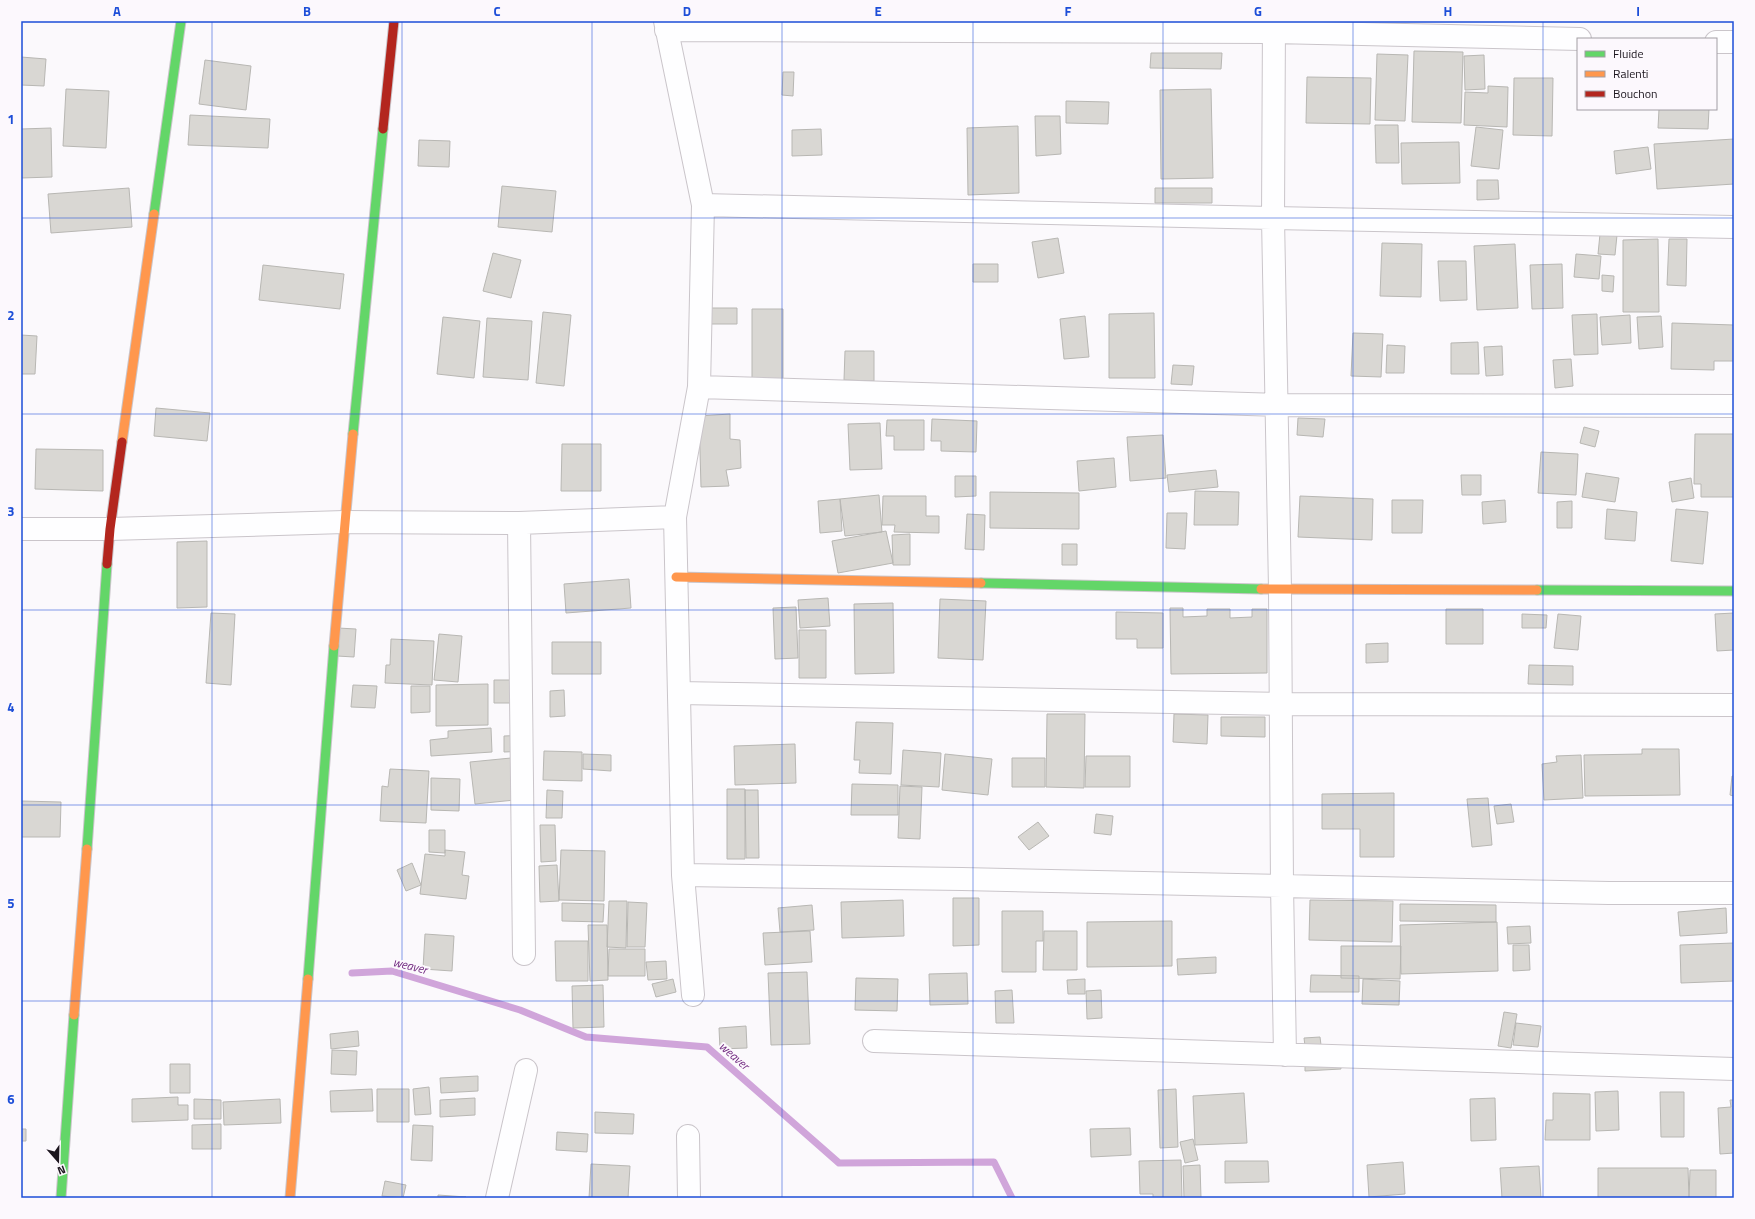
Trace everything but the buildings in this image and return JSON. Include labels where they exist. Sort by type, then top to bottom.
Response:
[{"type":"street","points":[[60,1198],[110,529],[180,21]]},
{"type":"street","points":[[290,1198],[344,522],[394,21]]},
{"type":"street","points":[[693,995],[683,875],[675,517],[699,387],[703,205],[666,25],[1274,27],[1577,39]]},
{"type":"street","points":[[1274,27],[1273,218],[1280,589],[1280,704],[1285,1055]]},
{"type":"street","points":[[1717,42],[1734,42]]},
{"type":"street","points":[[703,205],[1734,227]]},
{"type":"street","points":[[699,387],[1276,405],[1734,406]]},
{"type":"street","points":[[21,529],[110,529],[344,522],[519,523],[675,517]]},
{"type":"street","points":[[519,523],[524,954]]},
{"type":"street","points":[[676,577],[1280,589],[1734,591]]},
{"type":"street","points":[[679,693],[1280,704],[1734,705]]},
{"type":"street","points":[[683,875],[1282,885],[1609,893],[1734,892]]},
{"type":"street","points":[[874,1041],[1734,1069]]},
{"type":"street","points":[[497,1198],[526,1070]]},
{"type":"street","points":[[688,1136],[690,1198]]},
{"type":"waterway","name":"weaver","points":[[352,973],[392,971],[520,1010],[586,1037],[707,1047],[839,1163],[994,1162],[1012,1198]]},
{"type":"traffic: fast","points":[[154,214],[181,21]]},
{"type":"traffic: fast","points":[[353,434],[383,129]]},
{"type":"traffic: fast","points":[[87,849],[107,564]]},
{"type":"traffic: fast","points":[[981,583],[1261,589]]},
{"type":"traffic: fast","points":[[1537,590],[1734,591]]},
{"type":"traffic: fast","points":[[308,979],[334,646]]},
{"type":"traffic: fast","points":[[61,1198],[74,1015]]},
{"type":"traffic: slow","points":[[122,442],[154,214]]},
{"type":"traffic: slow","points":[[334,646],[353,434]]},
{"type":"traffic: slow","points":[[676,577],[981,583]]},
{"type":"traffic: slow","points":[[1261,589],[1537,590]]},
{"type":"traffic: slow","points":[[74,1015],[87,849]]},
{"type":"traffic: slow","points":[[290,1198],[308,979]]},
{"type":"traffic: jam","points":[[383,129],[394,21]]},
{"type":"traffic: jam","points":[[107,564],[110,529],[122,442]]}]
